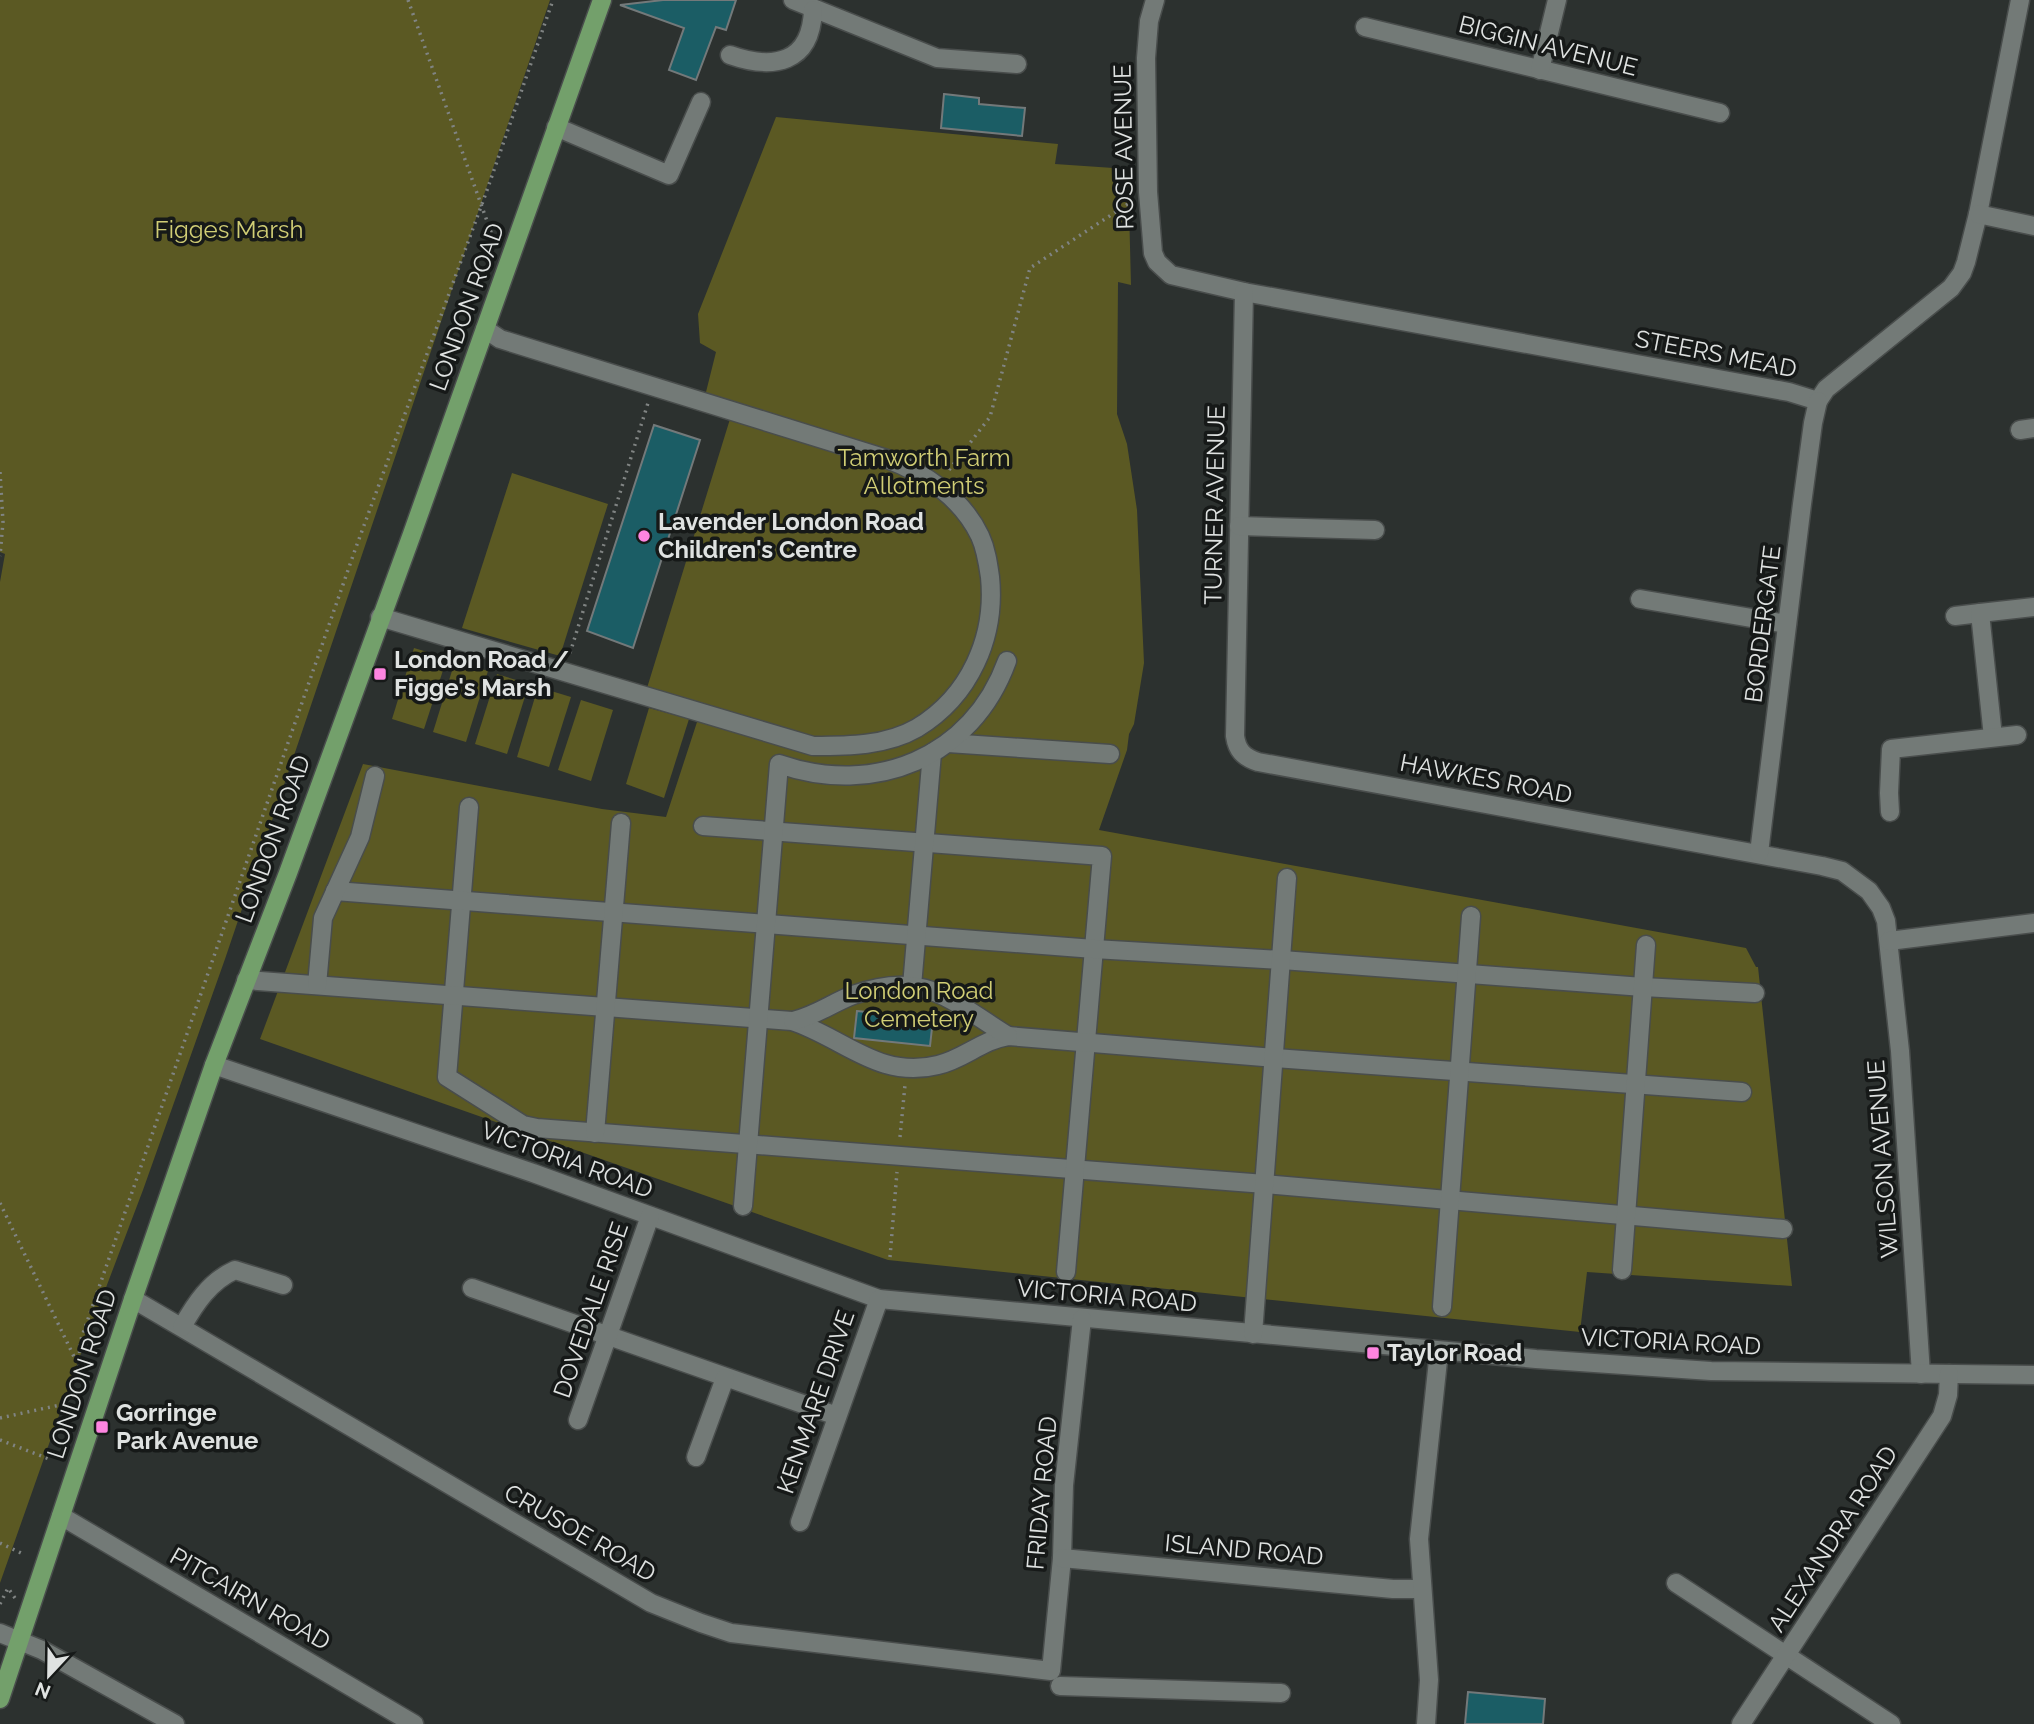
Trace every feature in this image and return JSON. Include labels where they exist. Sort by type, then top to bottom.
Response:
[{"type":"main road","name":"LONDON ROAD","points":[[0,1699],[132,1298],[214,1065],[288,873],[602,0]]},
{"type":"street","points":[[793,0],[937,58],[1017,64]]},
{"type":"street","name":"ROSE AVENUE","points":[[1155,0],[1149,21],[1146,58],[1148,192],[1153,253],[1163,269],[1181,279]]},
{"type":"street","points":[[1540,70],[1557,0]]},
{"type":"street","name":"STEERS MEAD","points":[[1181,279],[1789,392],[1818,401],[1826,389],[1957,281],[1966,262],[1978,214],[2020,0]]},
{"type":"street","points":[[730,55],[750,62],[771,64],[787,59],[803,47],[813,10]]},
{"type":"street","name":"BIGGIN AVENUE","points":[[1365,27],[1720,113]]},
{"type":"street","points":[[556,127],[670,175],[701,102]]},
{"type":"street","points":[[1978,214],[2034,226]]},
{"type":"street","name":"TURNER AVENUE","points":[[1236,718],[1244,292]]},
{"type":"street","points":[[380,617],[813,746],[870,744],[916,729],[948,704],[972,672],[983,648],[990,622],[988,558],[980,535],[961,509],[937,484],[911,468],[887,459],[500,339],[485,328]]},
{"type":"street","name":"BORDERGATE","points":[[1759,853],[1811,437],[1818,401]]},
{"type":"street","points":[[1238,526],[1375,530]]},
{"type":"street","points":[[1640,599],[1787,624]]},
{"type":"street","points":[[1955,616],[2034,607]]},
{"type":"street","points":[[1980,613],[1993,737]]},
{"type":"street","points":[[743,1206],[779,764],[800,772],[852,776],[903,767],[932,753],[965,729],[989,699],[1007,661]]},
{"type":"street","name":"HAWKES ROAD","points":[[1236,718],[1236,745],[1244,756],[1258,762],[1759,853]]},
{"type":"street","points":[[1891,812],[1891,749],[2017,734]]},
{"type":"street","points":[[948,743],[1110,754]]},
{"type":"street","points":[[912,986],[932,753]]},
{"type":"street","points":[[317,985],[323,918],[360,837],[375,776]]},
{"type":"street","points":[[468,807],[447,1077],[523,1125],[595,1133],[1265,1184],[1783,1229]]},
{"type":"street","points":[[595,1133],[621,823]]},
{"type":"street","points":[[703,826],[1102,856],[1066,1272]]},
{"type":"street","name":"WILSON AVENUE","points":[[1759,853],[1842,871],[1869,891],[1881,908],[1889,941],[1903,1092],[1921,1374]]},
{"type":"street","points":[[1253,1334],[1287,878]]},
{"type":"street","points":[[335,891],[1094,949],[1755,993]]},
{"type":"street","points":[[1442,1307],[1471,916]]},
{"type":"street","points":[[1889,941],[2034,923]]},
{"type":"street","points":[[1622,1270],[1646,945]]},
{"type":"street","points":[[246,980],[792,1021],[814,1028],[858,1053],[906,1070],[938,1065],[958,1058],[992,1038],[1008,1036],[1742,1092]]},
{"type":"street","points":[[792,1021],[809,1017],[869,990],[912,986],[932,989],[952,999],[1008,1036]]},
{"type":"street","name":"VICTORIA ROAD","points":[[214,1065],[520,1169],[878,1299],[1439,1351],[1711,1371],[2034,1375]]},
{"type":"street","name":"DOVEDALE RISE","points":[[578,1420],[650,1216]]},
{"type":"street","points":[[183,1327],[202,1295],[235,1270],[283,1284]]},
{"type":"street","points":[[472,1288],[837,1416]]},
{"type":"street","name":"CRUSOE ROAD","points":[[132,1298],[651,1603],[701,1623],[731,1633],[1056,1678],[1281,1693]]},
{"type":"street","name":"KENMARE DRIVE","points":[[800,1522],[878,1299]]},
{"type":"street","name":"FRIDAY ROAD","points":[[1056,1678],[1064,1485],[1082,1318]]},
{"type":"street","points":[[1426,1724],[1429,1680],[1419,1539],[1439,1351]]},
{"type":"street","name":"ALEXANDRA ROAD","points":[[1741,1724],[1942,1416],[1948,1395],[1949,1374]]},
{"type":"street","points":[[696,1457],[724,1378]]},
{"type":"street","name":"PITCAIRN ROAD","points":[[61,1516],[414,1724]]},
{"type":"street","name":"ISLAND ROAD","points":[[1062,1558],[1422,1590]]},
{"type":"street","points":[[1676,1583],[1891,1724]]},
{"type":"street","points":[[0,1633],[20,1640],[175,1724]]},
{"type":"path","points":[[408,0],[492,235]]},
{"type":"path","points":[[0,1203],[79,1367],[80,1342],[355,551],[553,0]]},
{"type":"path","points":[[937,484],[990,417],[1030,268],[1148,192]]},
{"type":"path","points":[[570,654],[651,393]]},
{"type":"path","points":[[0,472],[4,522],[0,556]]},
{"type":"path","points":[[0,1418],[69,1403]]},
{"type":"path","points":[[0,1440],[52,1461]]},
{"type":"path","points":[[0,1543],[21,1553]]},
{"type":"path","points":[[0,1604],[8,1588]]},
{"type":"green space","name":"Figges Marsh","points":[[0,0],[550,0],[225,959],[0,1583],[0,582],[5,554],[0,552]]},
{"type":"green space","name":"London Road Cemetery","points":[[776,117],[1058,144],[1055,164],[1128,169],[1131,285],[1118,282],[1117,414],[1127,444],[1137,510],[1144,663],[1127,750],[1099,830],[1746,948],[1758,967],[1792,1286],[1587,1272],[1580,1332],[888,1260],[260,1039],[363,764],[602,809],[666,817],[698,719],[643,701],[734,406],[705,396],[716,352],[700,343],[698,314]]},
{"type":"green space","points":[[512,473],[608,504],[560,656],[462,628]]},
{"type":"green space","points":[[414,648],[447,658],[424,729],[392,719]]},
{"type":"green space","points":[[455,661],[488,671],[466,742],[433,732]]},
{"type":"green space","points":[[497,674],[529,684],[507,754],[475,744]]},
{"type":"green space","points":[[538,687],[571,697],[549,767],[517,757]]},
{"type":"green space","points":[[581,700],[613,710],[591,781],[558,770]]},
{"type":"green space","points":[[649,708],[689,719],[664,798],[626,784]]},
{"type":"building","points":[[663,0],[736,0],[726,30],[716,27],[696,80],[669,70],[684,28],[620,5]]},
{"type":"building","points":[[944,94],[979,98],[979,104],[1025,108],[1022,136],[941,128]]},
{"type":"building","name":"Lavender London Road Children's Centre","points":[[654,425],[700,440],[633,648],[587,631]]},
{"type":"building","points":[[857,1011],[933,1019],[930,1046],[854,1038]]},
{"type":"building","points":[[1468,1692],[1545,1699],[1543,1724],[1465,1724]]},
{"type":"place","name":"Lavender London Road Children's Centre","points":[[644,536]]},
{"type":"place","name":"London Road / Figge's Marsh","points":[[380,674]]},
{"type":"place","name":"Taylor Road","points":[[1373,1353]]},
{"type":"place","name":"Gorringe Park Avenue","points":[[102,1427]]},
{"type":"park label","name":"Tamworth Farm Allotments","points":[[924,472]]}]
